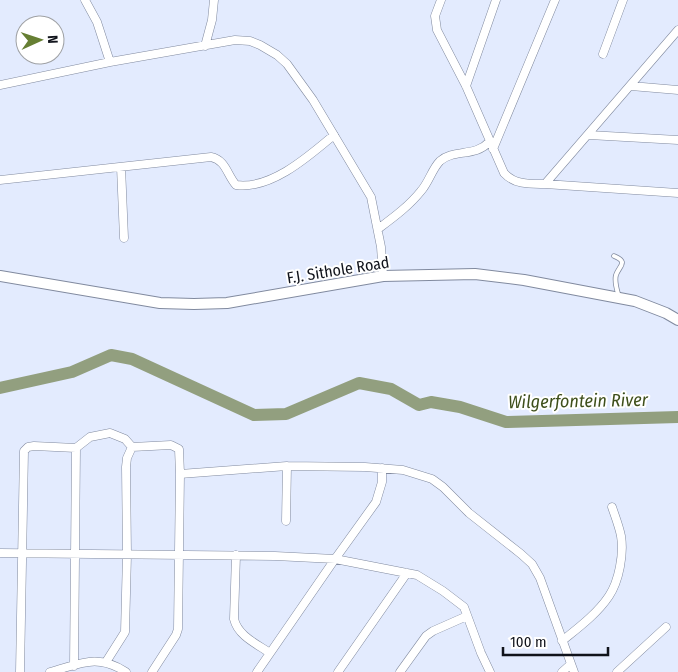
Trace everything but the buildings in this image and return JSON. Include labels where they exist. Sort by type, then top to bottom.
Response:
[{"type":"street","points":[[86,0],[97,22],[110,62]]},
{"type":"street","points":[[204,46],[212,20],[214,0]]},
{"type":"street","points":[[441,0],[435,16],[437,30],[466,86],[489,142],[508,178],[526,184],[678,193]]},
{"type":"street","points":[[466,86],[496,0]]},
{"type":"street","points":[[493,149],[555,0]]},
{"type":"street","points":[[603,54],[623,0]]},
{"type":"street","points":[[545,184],[678,30]]},
{"type":"street","points":[[0,85],[110,62],[235,40],[260,45],[277,55],[287,64],[313,100],[371,197],[378,229],[383,276]]},
{"type":"street","points":[[631,86],[678,90]]},
{"type":"street","points":[[0,180],[214,158],[226,167],[236,184],[252,185],[264,182],[297,164],[334,135]]},
{"type":"street","points":[[589,135],[678,140]]},
{"type":"street","points":[[378,229],[397,215],[422,190],[440,161],[482,148],[489,142]]},
{"type":"street","points":[[121,167],[124,238]]},
{"type":"street","name":"F.J. Sithole Road","points":[[0,276],[160,303],[194,304],[227,303],[383,276],[475,274],[524,280],[635,302],[666,313],[678,320]]},
{"type":"street","points":[[20,672],[24,451],[28,447],[34,446],[76,448],[90,437],[110,433],[125,439],[132,447]]},
{"type":"street","points":[[132,447],[166,445],[176,447],[179,451],[178,629],[152,672]]},
{"type":"street","points":[[106,662],[125,632],[127,555],[126,467],[132,447]]},
{"type":"street","points":[[74,666],[76,448]]},
{"type":"street","points":[[180,474],[287,466],[382,468],[403,470],[432,479],[483,525],[532,564],[540,578],[574,672]]},
{"type":"street","points":[[286,521],[287,466]]},
{"type":"street","points":[[257,672],[334,559],[376,502],[382,482],[382,468]]},
{"type":"street","points":[[562,641],[600,607],[610,595],[616,580],[622,549],[621,536],[612,507]]},
{"type":"street","points":[[0,553],[275,556],[334,559],[417,575],[464,607],[490,672]]},
{"type":"street","points":[[236,556],[234,620],[236,627],[243,635],[270,653]]},
{"type":"street","points":[[338,672],[407,573]]},
{"type":"street","points":[[400,672],[426,636],[467,616]]},
{"type":"street","points":[[617,672],[666,627]]},
{"type":"street","points":[[50,672],[97,661],[106,662],[126,672]]},
{"type":"street","points":[[562,672],[571,664]]},
{"type":"lane","points":[[614,256],[619,258],[623,264],[616,275],[620,299]]},
{"type":"waterway","name":"Wilgerfontein River","points":[[0,388],[72,372],[111,355],[132,359],[254,415],[286,414],[359,383],[391,389],[419,405],[431,402],[460,407],[506,422],[678,417]]}]
